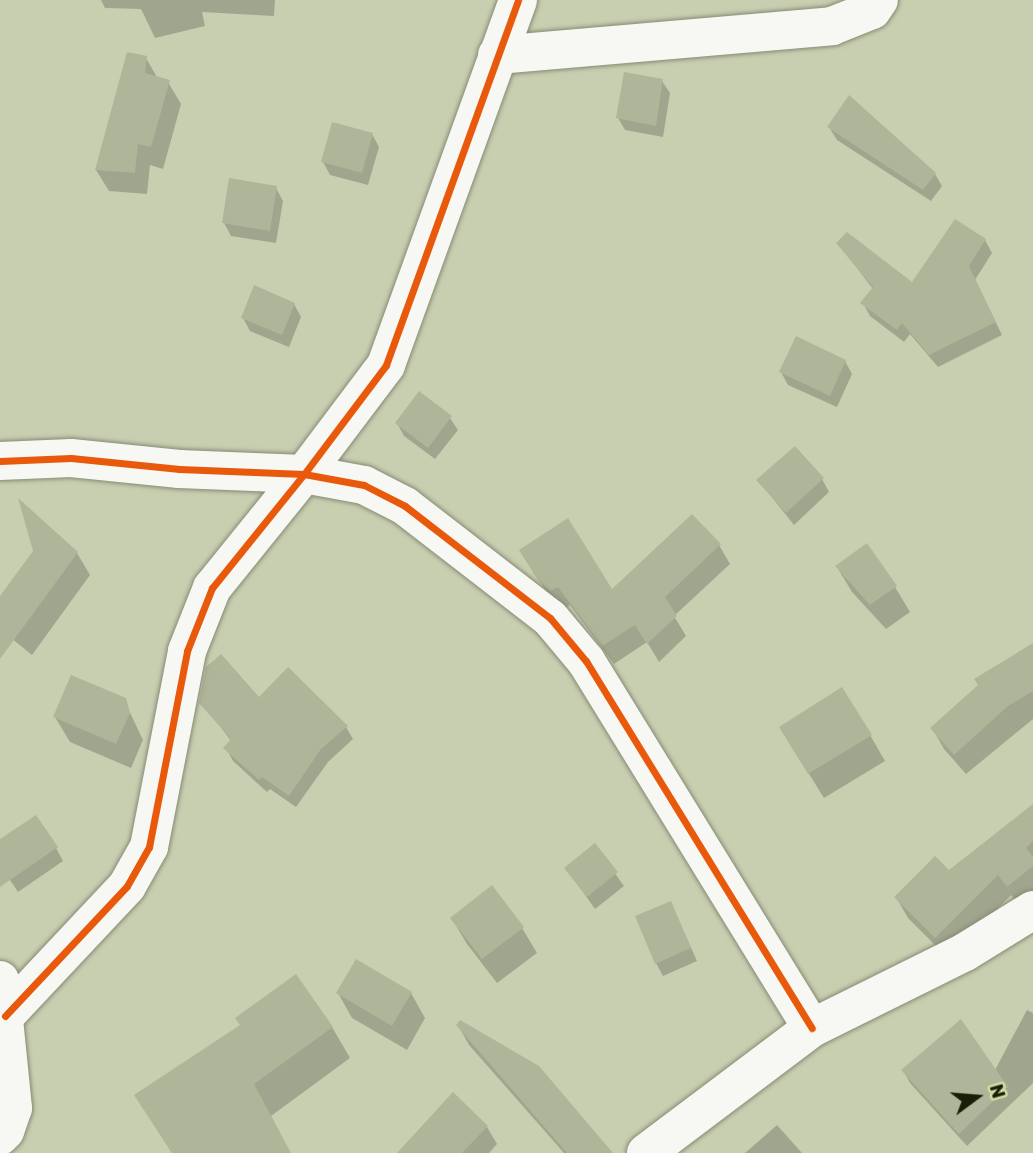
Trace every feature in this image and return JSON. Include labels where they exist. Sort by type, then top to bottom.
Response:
[{"type":"street","points":[[0,1136],[5,1131],[13,1108],[2,998],[127,886],[149,847],[187,651],[212,588],[304,474],[386,365],[518,0]]},
{"type":"street","points":[[497,55],[832,26],[872,10],[878,0]]},
{"type":"street","points":[[0,461],[71,458],[179,469],[304,474],[364,485],[405,506],[550,618],[586,662],[811,1028]]},
{"type":"street","points":[[646,1153],[811,1028],[965,952],[1033,910]]},
{"type":"building","points":[[127,52],[147,56],[145,73],[170,80],[151,147],[138,144],[135,173],[95,170]]},
{"type":"building","points":[[624,72],[663,79],[656,126],[616,118]]},
{"type":"building","points":[[849,95],[936,173],[923,190],[827,127]]},
{"type":"building","points":[[332,122],[373,133],[362,173],[321,162]]},
{"type":"building","points":[[229,178],[277,186],[270,231],[222,223]]},
{"type":"building","points":[[955,219],[986,239],[969,266],[996,322],[929,355],[902,323],[897,330],[860,303],[873,287],[836,243],[847,232],[912,282]]},
{"type":"building","points":[[254,285],[295,303],[282,335],[241,318]]},
{"type":"building","points":[[796,336],[846,360],[830,396],[779,372]]},
{"type":"building","points":[[419,391],[452,416],[428,448],[395,423]]},
{"type":"building","points":[[795,446],[824,478],[786,513],[756,480]]},
{"type":"building","points":[[18,498],[78,552],[0,659],[0,596],[33,551]]},
{"type":"building","points":[[692,514],[721,544],[665,597],[677,616],[647,644],[635,625],[602,646],[558,587],[551,591],[539,582],[519,550],[568,518],[612,589]]},
{"type":"building","points":[[867,543],[897,586],[870,605],[835,566]]},
{"type":"building","points":[[1033,643],[1033,691],[1008,706],[954,755],[930,728],[978,685],[974,679]]},
{"type":"building","points":[[221,654],[259,697],[288,667],[348,726],[321,749],[289,796],[262,777],[259,780],[223,748],[231,739],[199,703],[206,667]]},
{"type":"building","points":[[71,675],[126,698],[130,713],[116,744],[53,717]]},
{"type":"building","points":[[842,687],[872,735],[808,774],[779,727]]},
{"type":"building","points":[[1033,804],[1033,841],[1026,848],[1033,857],[1033,866],[1007,887],[998,875],[935,938],[894,897],[935,856],[949,870]]},
{"type":"building","points":[[36,815],[58,847],[0,887],[0,839]]},
{"type":"building","points":[[595,843],[618,872],[587,897],[564,868]]},
{"type":"building","points":[[492,885],[524,927],[482,959],[450,918]]},
{"type":"building","points":[[671,901],[691,948],[655,964],[635,916]]},
{"type":"building","points":[[356,959],[412,992],[392,1026],[336,993]]},
{"type":"building","points":[[296,974],[333,1027],[254,1084],[291,1153],[172,1153],[134,1095],[240,1025],[235,1018]]},
{"type":"building","points":[[961,1019],[1008,1087],[959,1134],[901,1070]]},
{"type":"building","points":[[460,1020],[539,1066],[613,1153],[567,1153],[456,1025]]},
{"type":"building","points":[[453,1092],[488,1126],[462,1153],[397,1153]]},
{"type":"cycle path","points":[[5,1016],[127,886],[149,847],[187,651],[212,588],[304,474],[386,365],[518,0]]},
{"type":"cycle path","points":[[0,461],[71,458],[179,469],[304,474],[364,485],[405,506],[550,618],[586,661],[812,1028]]}]
